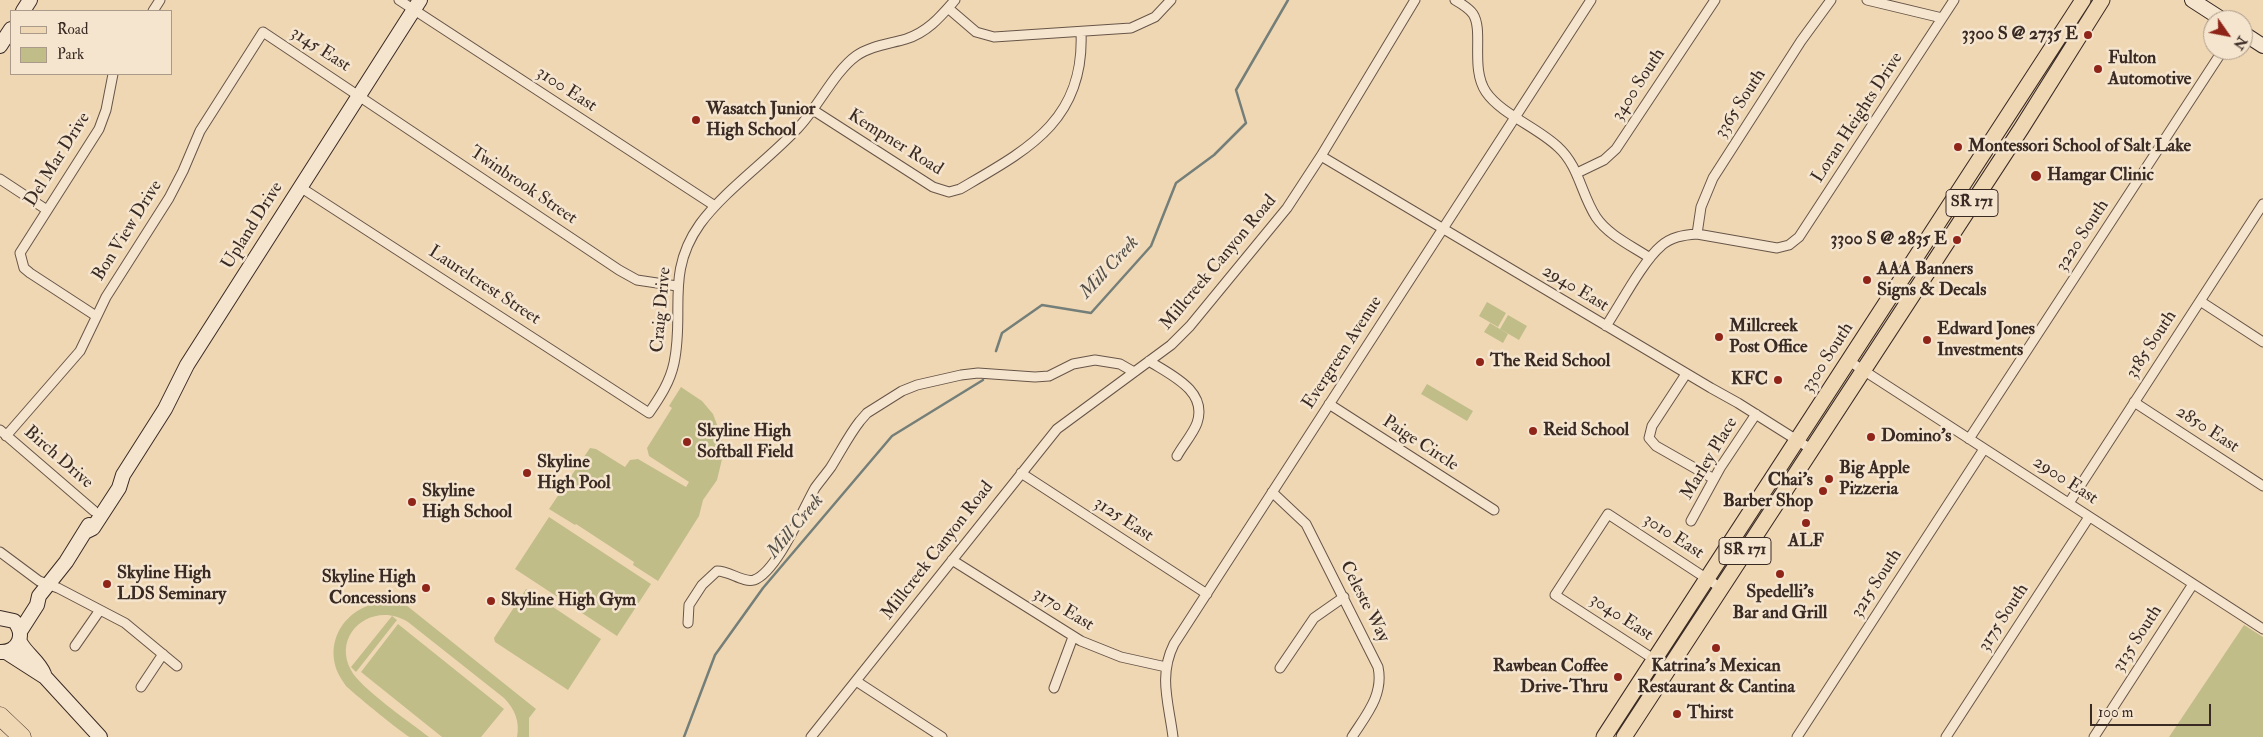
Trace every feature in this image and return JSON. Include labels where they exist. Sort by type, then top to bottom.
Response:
[{"type":"highway","points":[[0,716],[22,737]]},
{"type":"main road","name":"3300 South","points":[[1604,737],[2083,0]]},
{"type":"main road","name":"3300 South","points":[[1624,737],[2102,0]]},
{"type":"street","name":"3100 East","points":[[400,0],[417,5],[715,206]]},
{"type":"street","name":"Craig Drive","points":[[649,413],[666,386],[674,365],[677,336],[677,286],[688,244],[700,224],[715,206],[782,144],[813,110],[854,57],[862,52],[918,34],[936,22],[955,0]]},
{"type":"street","points":[[948,8],[976,32],[989,37],[1124,29],[1137,26],[1160,13],[1171,0]]},
{"type":"street","name":"Millcreek Canyon Road","points":[[811,737],[1021,473],[1065,422],[1172,345],[1288,208],[1415,0]]},
{"type":"street","points":[[1455,0],[1474,15],[1478,70],[1485,91],[1493,101],[1560,148],[1571,161],[1590,208],[1597,219],[1611,232],[1650,258]]},
{"type":"street","name":"Evergreen Avenue","points":[[1173,737],[1165,692],[1166,666],[1174,644],[1591,0]]},
{"type":"street","name":"3400 South","points":[[1577,173],[1604,160],[1616,149],[1715,0]]},
{"type":"street","name":"3365 South","points":[[1697,234],[1701,207],[1713,178],[1801,42],[1831,0]]},
{"type":"street","points":[[1867,0],[1942,18]]},
{"type":"street","name":"Loran Heights Drive","points":[[1697,234],[1764,247],[1782,248],[1794,242],[1803,232],[1954,0]]},
{"type":"street","points":[[2192,0],[2208,10]]},
{"type":"street","name":"Upland Drive","points":[[85,532],[93,528],[119,488],[123,475],[165,409],[187,365],[358,94],[417,5]]},
{"type":"street","points":[[0,46],[10,31]]},
{"type":"street","name":"3145 East","points":[[263,32],[358,94]]},
{"type":"street","name":"Bon View Drive","points":[[3,433],[80,351],[106,296],[169,198],[200,131],[263,32]]},
{"type":"street","name":"Kempner Road","points":[[813,110],[933,187],[949,192],[960,189],[1021,152],[1059,115],[1074,91],[1078,77],[1082,54],[1081,32]]},
{"type":"street","name":"3220 South","points":[[1969,439],[2216,60]]},
{"type":"street","name":"Del Mar Drive","points":[[96,316],[30,273],[24,268],[20,260],[23,247],[99,130],[106,110],[113,75]]},
{"type":"street","name":"Twinbrook Street","points":[[358,94],[619,270],[638,280],[677,286]]},
{"type":"street","name":"2940 East","points":[[1321,156],[1756,414],[1811,449]]},
{"type":"street","points":[[0,179],[47,210]]},
{"type":"street","name":"Laurelcrest Street","points":[[300,187],[649,413]]},
{"type":"street","name":"3185 South","points":[[2069,503],[2263,204]]},
{"type":"street","points":[[1606,326],[1650,258],[1660,247],[1673,238],[1697,234]]},
{"type":"street","points":[[2200,301],[2263,342]]},
{"type":"street","points":[[688,623],[688,605],[702,585],[717,571],[726,571],[745,580],[751,580],[756,579],[766,571],[784,547],[817,485],[860,421],[867,413],[902,392],[917,385],[978,373],[1035,377],[1049,376],[1073,364],[1095,360],[1120,364],[1134,372]]},
{"type":"street","points":[[1149,361],[1192,390],[1198,402],[1197,422],[1177,456]]},
{"type":"street","name":"2900 East","points":[[1849,361],[2263,629]]},
{"type":"street","points":[[1686,374],[1652,426],[1649,438],[1656,446],[1714,479]]},
{"type":"street","name":"2850 East","points":[[2134,402],[2263,486]]},
{"type":"street","name":"Paige Circle","points":[[1329,404],[1494,510]]},
{"type":"street","name":"Marley Place","points":[[1691,522],[1714,479],[1756,414]]},
{"type":"street","name":"Birch Drive","points":[[3,433],[94,511]]},
{"type":"street","name":"3215 South","points":[[1797,737],[1984,448]]},
{"type":"street","name":"3125 East","points":[[1021,473],[1207,594]]},
{"type":"street","name":"Upland Drive","points":[[20,636],[37,605],[39,596],[85,532],[96,514],[94,511],[112,484],[123,475]]},
{"type":"street","name":"Celeste Way","points":[[1272,492],[1306,524],[1375,660],[1380,678],[1375,699],[1352,737]]},
{"type":"street","name":"3010 East","points":[[1556,595],[1608,514],[1721,588]]},
{"type":"street","name":"3175 South","points":[[1946,737],[2089,517]]},
{"type":"street","points":[[0,552],[39,581],[100,610],[135,630],[177,666]]},
{"type":"street","name":"3170 East","points":[[952,560],[1073,637],[1116,655],[1166,666]]},
{"type":"street","name":"3135 South","points":[[2094,737],[2194,584]]},
{"type":"street","name":"3040 East","points":[[1556,595],[1669,669]]},
{"type":"street","name":"Upland Drive","points":[[4,618],[16,616],[31,598],[39,596]]},
{"type":"street","points":[[1280,668],[1314,618],[1344,597]]},
{"type":"street","points":[[75,646],[100,610]]},
{"type":"street","points":[[4,618],[14,620],[24,650],[41,666],[45,678]]},
{"type":"street","points":[[3,652],[12,650],[20,636]]},
{"type":"street","points":[[1054,688],[1073,637]]},
{"type":"street","points":[[3,652],[45,678],[100,737]]},
{"type":"street","points":[[141,687],[163,654]]},
{"type":"street","points":[[856,681],[942,737]]},
{"type":"green space","points":[[1487,302],[1506,313],[1498,327],[1479,316]]},
{"type":"green space","points":[[1508,315],[1527,326],[1519,340],[1500,329]]},
{"type":"green space","points":[[1490,323],[1508,334],[1503,343],[1484,332]]},
{"type":"green space","points":[[1427,384],[1473,411],[1467,421],[1421,394]]},
{"type":"green space","points":[[681,387],[702,401],[713,414],[722,438],[723,455],[717,480],[703,500],[699,516],[658,581],[633,565],[634,562],[576,524],[549,509],[590,448],[596,449],[625,467],[630,460],[638,459],[686,487],[689,482],[649,456],[647,448],[672,408],[669,406]]},
{"type":"green space","points":[[549,517],[651,584],[617,636],[515,569]]},
{"type":"green space","points":[[526,589],[601,639],[568,690],[495,642],[494,638]]},
{"type":"green space","points":[[391,593],[536,709],[529,718],[529,737],[517,737],[518,726],[516,716],[504,698],[408,622],[395,616],[382,615],[370,618],[359,624],[351,633],[347,644],[346,656],[351,670],[364,686],[429,737],[410,737],[346,686],[338,673],[334,660],[337,636],[342,626],[360,609],[371,604],[384,602]]},
{"type":"green space","points":[[392,616],[397,620],[356,672],[351,667]]},
{"type":"green space","points":[[398,624],[504,709],[481,737],[442,737],[361,672]]},
{"type":"green space","points":[[2244,625],[2263,637],[2263,737],[2169,737]]},
{"type":"waterway","name":"Mill Creek","points":[[996,351],[1002,333],[1042,305],[1091,313],[1151,246],[1176,183],[1214,155],[1246,123],[1236,90],[1288,0]]},
{"type":"waterway","name":"Mill Creek","points":[[684,737],[715,655],[763,588],[892,436],[983,380]]},
{"type":"place","name":"3300 S @ 2735 E","points":[[2088,35]]},
{"type":"place","name":"Fulton Automotive","points":[[2098,69]]},
{"type":"place","name":"Wasatch Junior High School","points":[[696,120]]},
{"type":"place","name":"Montessori School of Salt Lake","points":[[1958,147]]},
{"type":"place","name":"Hamgar Clinic","points":[[2036,176]]},
{"type":"place","name":"3300 S @ 2835 E","points":[[1957,240]]},
{"type":"place","name":"AAA Banners Signs & Decals","points":[[1867,280]]},
{"type":"place","name":"Millcreek Post Office","points":[[1719,337]]},
{"type":"place","name":"Edward Jones Investments","points":[[1927,340]]},
{"type":"place","name":"The Reid School","points":[[1480,362]]},
{"type":"place","name":"KFC","points":[[1778,380]]},
{"type":"place","name":"Reid School","points":[[1533,431]]},
{"type":"place","name":"Domino's","points":[[1871,437]]},
{"type":"place","name":"Skyline High Softball Field","points":[[687,442]]},
{"type":"place","name":"Skyline High Pool","points":[[527,473]]},
{"type":"place","name":"Big Apple Pizzeria","points":[[1829,479]]},
{"type":"place","name":"Chai's Barber Shop","points":[[1823,491]]},
{"type":"place","name":"Skyline High School","points":[[412,502]]},
{"type":"place","name":"ALF","points":[[1806,523]]},
{"type":"place","name":"Spedelli's Bar and Grill","points":[[1780,574]]},
{"type":"place","name":"Skyline High LDS Seminary","points":[[107,584]]},
{"type":"place","name":"Skyline High Concessions","points":[[426,588]]},
{"type":"place","name":"Skyline High Gym","points":[[491,601]]},
{"type":"place","name":"Katrina's Mexican Restaurant & Cantina","points":[[1716,648]]},
{"type":"place","name":"Rawbean Coffee Drive-Thru","points":[[1618,677]]},
{"type":"place","name":"Thirst","points":[[1677,714]]}]
